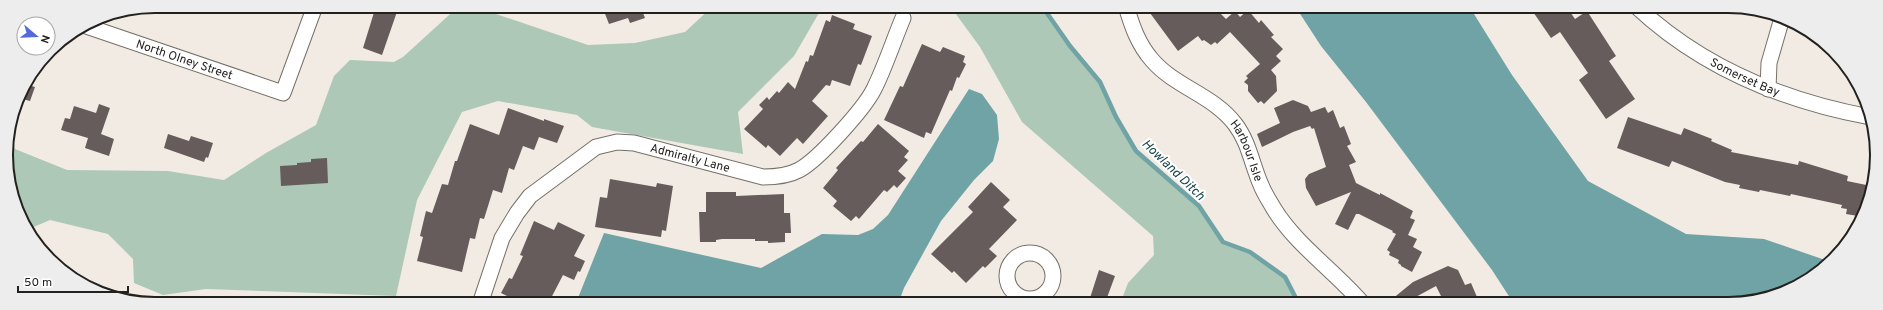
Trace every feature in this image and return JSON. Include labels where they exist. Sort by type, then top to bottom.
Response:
[{"type":"street","name":"North Olney Street","points":[[92,28],[283,93],[312,13]]},
{"type":"street","name":"Harbour Isle","points":[[1128,13],[1134,33],[1148,56],[1168,74],[1215,104],[1235,124],[1245,142],[1260,185],[1274,209],[1291,231],[1356,297]]},
{"type":"street","name":"Somerset Bay","points":[[1644,13],[1676,40],[1701,56],[1768,89],[1819,106],[1864,116]]},
{"type":"street","name":"Admiralty Lane","points":[[482,297],[502,238],[516,213],[530,196],[596,147],[616,142],[634,143],[763,177],[785,175],[798,171],[810,163],[857,113],[869,96],[879,77],[903,18]]},
{"type":"street","points":[[1768,89],[1769,63],[1780,23]]},
{"type":"green space","points":[[451,13],[493,13],[588,45],[635,43],[685,32],[705,13],[819,13],[794,56],[738,112],[743,154],[592,127],[577,115],[498,101],[462,112],[417,200],[396,296],[206,289],[163,295],[134,283],[133,259],[108,234],[50,220],[33,227],[24,209],[14,174],[13,145],[15,149],[67,170],[168,171],[224,180],[266,153],[316,125],[334,76],[350,60],[394,62],[403,57]]},
{"type":"green space","points":[[955,13],[1047,13],[1070,46],[1100,82],[1116,117],[1136,151],[1199,206],[1223,242],[1250,252],[1285,277],[1295,297],[1123,297],[1128,283],[1154,255],[1153,236],[1022,122],[980,47]]},
{"type":"water","points":[[1300,13],[1473,13],[1512,75],[1588,181],[1686,234],[1764,239],[1824,260],[1807,273],[1791,282],[1765,292],[1747,296],[1509,297],[1492,270],[1366,102],[1321,46]]},
{"type":"water","points":[[969,89],[982,94],[997,115],[999,139],[993,161],[974,180],[941,221],[904,288],[901,297],[578,297],[604,233],[761,268],[822,234],[858,235],[873,229],[888,215]]},
{"type":"building","points":[[374,13],[397,13],[382,55],[363,48]]},
{"type":"building","points":[[605,13],[643,13],[645,18],[630,23],[628,18],[609,24]]},
{"type":"building","points":[[1150,13],[1220,13],[1226,19],[1233,13],[1237,13],[1240,17],[1245,13],[1251,13],[1259,23],[1261,20],[1274,35],[1271,37],[1283,49],[1276,56],[1281,61],[1271,70],[1276,76],[1277,91],[1264,104],[1261,101],[1258,103],[1248,91],[1248,85],[1244,82],[1248,78],[1246,76],[1260,64],[1230,32],[1217,44],[1215,42],[1211,45],[1204,40],[1202,41],[1198,36],[1178,51]]},
{"type":"building","points":[[1534,13],[1571,13],[1575,19],[1584,13],[1588,13],[1616,56],[1609,61],[1635,99],[1606,119],[1579,80],[1588,73],[1560,32],[1551,38]]},
{"type":"building","points":[[832,15],[855,24],[853,29],[872,36],[861,65],[858,64],[850,86],[832,80],[830,86],[826,85],[812,101],[828,116],[803,144],[797,138],[780,156],[768,145],[766,148],[744,129],[763,109],[759,105],[767,97],[769,100],[777,91],[779,93],[788,82],[795,89],[806,61],[808,62],[810,55],[813,56],[826,20],[830,22]]},
{"type":"building","points":[[922,44],[940,52],[943,47],[965,56],[963,62],[966,64],[959,78],[957,77],[952,91],[950,90],[931,134],[926,132],[924,138],[884,120],[900,86],[903,87]]},
{"type":"building","points":[[31,86],[35,87],[30,101],[25,100]]},
{"type":"building","points":[[1293,100],[1308,106],[1311,112],[1325,107],[1328,113],[1333,110],[1340,128],[1344,126],[1351,144],[1347,146],[1356,162],[1349,165],[1356,183],[1380,195],[1380,193],[1413,211],[1410,218],[1415,220],[1408,235],[1417,239],[1413,247],[1422,252],[1412,272],[1401,266],[1398,263],[1399,260],[1389,255],[1390,252],[1387,250],[1396,234],[1392,232],[1393,231],[1359,214],[1356,214],[1348,230],[1335,224],[1351,192],[1316,206],[1306,188],[1305,179],[1309,174],[1326,167],[1314,128],[1312,129],[1310,126],[1293,132],[1262,147],[1257,134],[1280,123],[1274,108]]},
{"type":"building","points":[[99,104],[110,108],[101,134],[114,139],[109,156],[85,148],[88,138],[61,130],[65,118],[70,119],[74,106],[96,113]]},
{"type":"building","points":[[508,108],[544,121],[544,119],[564,126],[557,143],[539,137],[534,150],[523,146],[514,170],[509,168],[502,193],[493,190],[484,219],[480,218],[475,239],[470,238],[462,272],[417,261],[423,237],[420,236],[426,211],[432,213],[442,184],[448,185],[455,161],[457,161],[470,124],[499,135]]},
{"type":"building","points":[[1628,117],[1681,135],[1684,128],[1712,139],[1711,141],[1732,150],[1731,152],[1798,165],[1799,161],[1848,176],[1847,181],[1867,185],[1856,216],[1846,214],[1847,209],[1841,208],[1842,205],[1791,194],[1790,196],[1760,190],[1759,192],[1739,188],[1740,185],[1725,182],[1672,161],[1669,167],[1617,148]]},
{"type":"building","points":[[878,124],[909,151],[904,157],[908,160],[898,171],[906,178],[897,188],[894,185],[887,192],[884,190],[859,219],[856,216],[851,221],[833,206],[837,201],[823,188],[838,170],[836,168],[861,141],[863,142]]},
{"type":"building","points":[[168,134],[189,141],[191,136],[213,143],[208,158],[206,157],[204,162],[164,148]]},
{"type":"building","points":[[327,158],[328,183],[281,186],[280,166],[297,165],[297,163],[311,162],[311,159]]},
{"type":"building","points":[[610,179],[656,187],[657,183],[673,186],[666,231],[662,230],[661,237],[595,227],[600,197],[607,198]]},
{"type":"building","points":[[991,182],[1010,200],[1003,207],[1017,220],[989,249],[997,256],[985,268],[983,266],[966,283],[954,271],[952,273],[931,254],[973,212],[968,207]]},
{"type":"building","points":[[706,192],[736,192],[736,196],[784,194],[784,213],[790,213],[791,233],[785,233],[785,242],[768,243],[768,241],[755,241],[755,239],[722,239],[716,240],[716,242],[700,242],[699,212],[706,212]]},
{"type":"building","points":[[534,221],[554,230],[558,222],[585,235],[574,256],[585,261],[580,272],[578,271],[574,280],[563,275],[552,297],[509,297],[501,293],[509,278],[512,279],[523,256],[520,255]]},
{"type":"building","points":[[1448,266],[1458,270],[1465,285],[1471,283],[1477,297],[1442,297],[1436,286],[1416,297],[1395,297],[1413,282]]},
{"type":"building","points":[[1099,270],[1115,276],[1107,297],[1090,297]]},
{"type":"waterway","name":"Howland Ditch","points":[[1047,13],[1070,46],[1100,82],[1116,117],[1136,151],[1199,206],[1223,242],[1250,252],[1285,277],[1295,297]]}]
